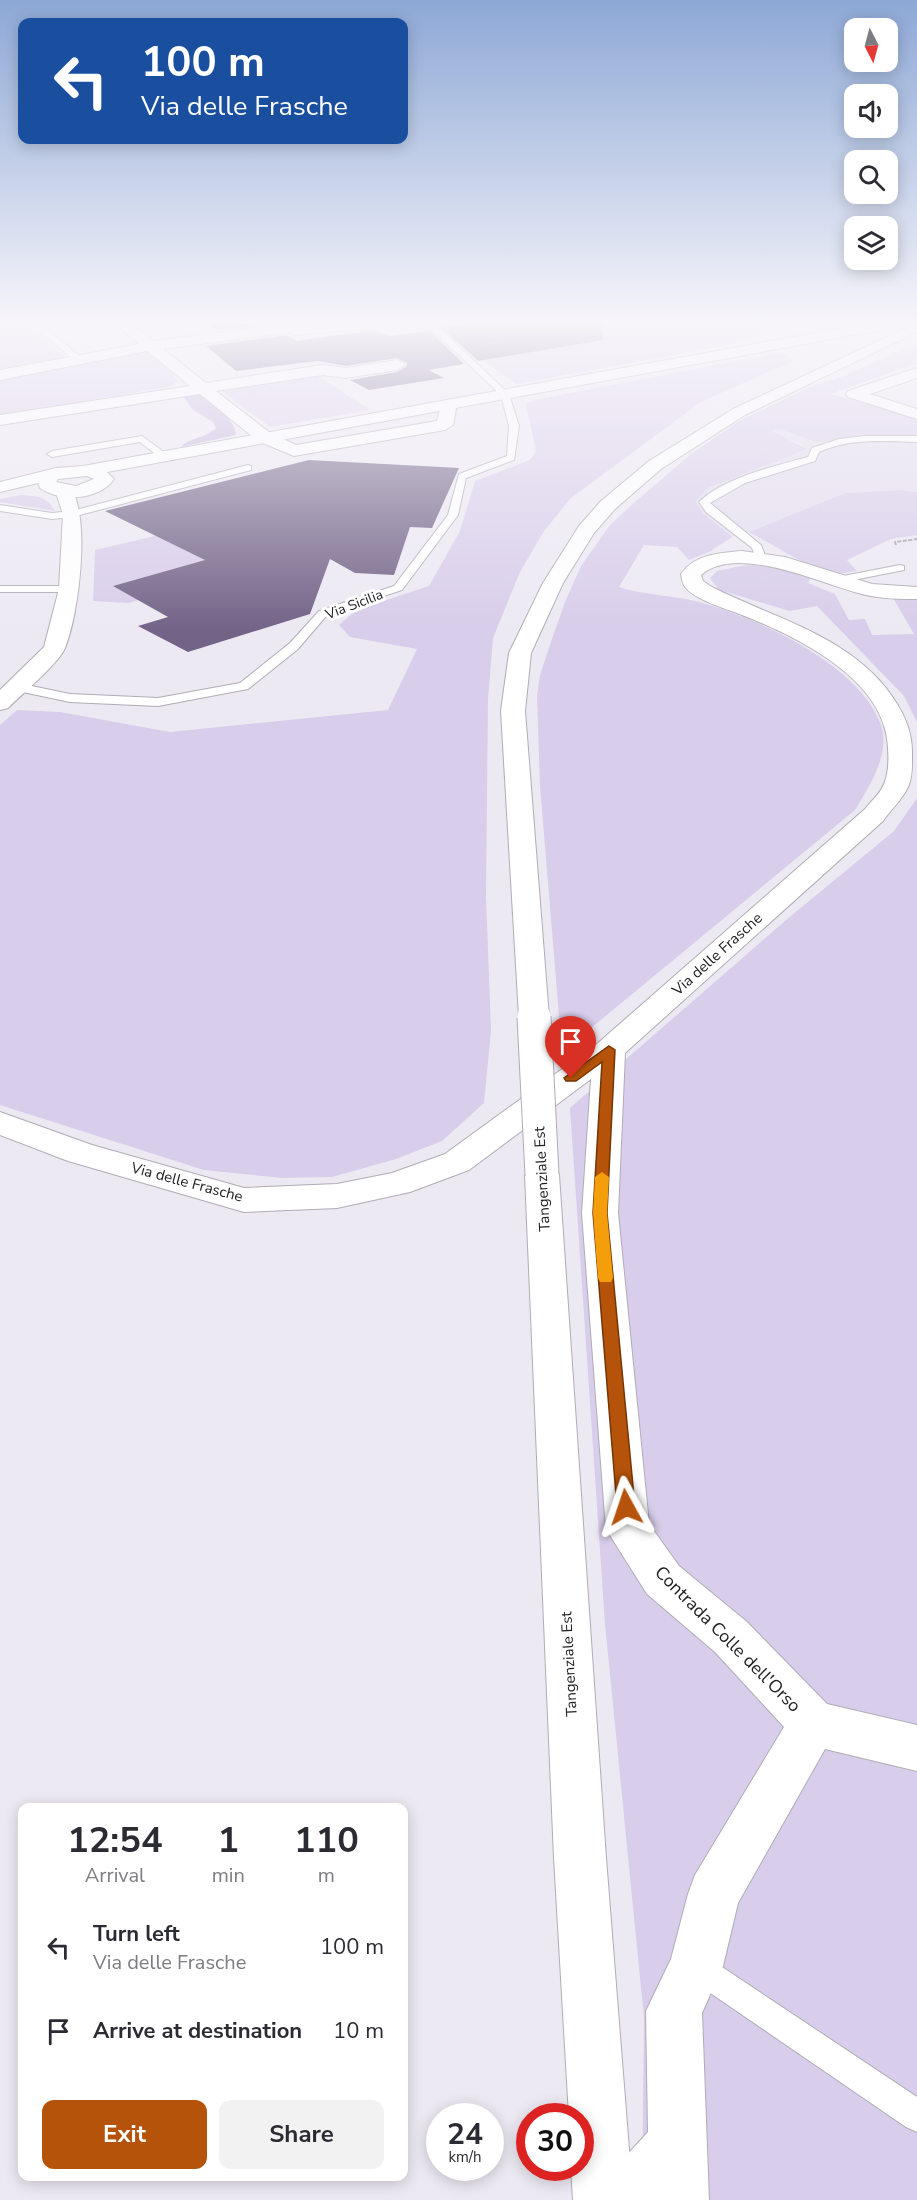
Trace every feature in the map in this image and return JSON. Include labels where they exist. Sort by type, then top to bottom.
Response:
[{"type":"street","points":[[249,426],[264,438],[294,452],[442,426]]},
{"type":"street","name":"Tangenziale Est","points":[[603,2200],[580,1857],[534,1017],[513,711],[520,653],[553,583],[586,530],[627,487],[682,446],[716,426]]},
{"type":"street","points":[[0,489],[94,479],[165,457],[264,438]]},
{"type":"street","points":[[627,487],[632,460]]},
{"type":"street","points":[[0,702],[9,686],[54,649],[69,589],[72,514],[94,479]]},
{"type":"street","points":[[54,485],[72,514]]},
{"type":"street","name":"Via delle Frasche","points":[[0,1123],[80,1153],[244,1200],[337,1196],[398,1184],[457,1162],[609,1050],[874,815],[896,786],[902,753],[898,728],[886,700],[860,673],[825,648],[778,623],[709,594],[693,584],[691,574],[696,567],[709,561],[735,557],[761,558],[888,593],[917,593]]},
{"type":"street","name":"Contrada Colle dell'Orso","points":[[609,1050],[600,1213],[628,1529],[663,1580],[731,1637],[813,1724],[714,1894],[696,1966],[674,2011],[680,2200]]},
{"type":"street","points":[[813,1724],[917,1748]]},
{"type":"street","points":[[626,2200],[678,2143]]},
{"type":"lane","name":"Via Sicilia","points":[[9,686],[70,698],[158,702],[244,686],[294,646],[323,613],[398,588],[453,515],[462,476],[511,458],[516,435],[514,426]]},
{"type":"lane","points":[[52,454],[142,439],[165,457]]},
{"type":"lane","points":[[761,558],[757,547],[710,510],[704,502],[762,473],[812,459],[815,450],[824,446],[873,439],[917,440]]},
{"type":"lane","points":[[0,508],[52,516],[72,514],[248,468]]},
{"type":"lane","points":[[838,580],[900,568]]},
{"type":"lane","points":[[0,589],[69,589]]},
{"type":"lane","points":[[696,1966],[917,2116]]},
{"type":"shaded area","points":[[215,426],[233,426],[236,435],[181,447],[189,441],[216,428]]},
{"type":"shaded area","points":[[531,426],[669,426],[571,498],[544,531],[520,572],[493,638],[488,699],[486,896],[491,1031],[484,1103],[442,1141],[396,1159],[332,1177],[282,1178],[204,1170],[0,1105],[0,725],[17,710],[60,712],[170,732],[388,710],[417,649],[350,637],[339,625],[356,610],[429,586],[460,531],[475,481],[530,460],[536,451]]},
{"type":"shaded area","points":[[732,426],[917,426],[917,437],[871,436],[815,442],[780,429],[772,431],[807,449],[708,488],[695,501],[703,513],[732,537],[711,551],[689,560],[677,547],[644,545],[619,587],[686,599],[719,608],[774,630],[802,645],[828,662],[869,702],[881,725],[883,747],[881,758],[855,810],[562,1052],[540,786],[537,696],[540,675],[565,602],[581,566],[610,525],[690,455]]},
{"type":"shaded area","points":[[780,429],[815,442],[871,436],[917,437],[917,492],[901,490],[845,493],[732,537],[703,513],[695,501],[708,488],[807,449],[801,444],[770,432]]},
{"type":"shaded area","points":[[901,490],[917,492],[917,535],[891,539],[847,560],[857,571],[836,574],[808,565],[749,532],[845,493]]},
{"type":"shaded area","points":[[22,495],[42,498],[55,511],[0,502],[0,499]]},
{"type":"shaded area","points":[[193,527],[280,539],[113,586],[139,600],[129,603],[93,601],[95,550]]},
{"type":"shaded area","points":[[751,564],[811,578],[808,583],[835,594],[849,620],[865,619],[872,635],[914,634],[893,598],[917,598],[917,722],[904,696],[817,606],[790,611],[719,590],[710,578],[717,571]]},
{"type":"shaded area","points":[[917,798],[917,2200],[642,2200],[644,2018],[605,1624],[570,1108],[786,920],[894,831]]},
{"type":"building","points":[[309,460],[459,468],[432,528],[410,527],[394,575],[355,573],[330,559],[310,614],[188,652],[138,626],[168,617],[113,586],[205,560],[105,511]]},
{"type":"slow traffic","points":[[602,1177],[600,1213],[606,1278]]},
{"type":"route","points":[[571,1078],[609,1050],[600,1213],[626,1507]]}]
